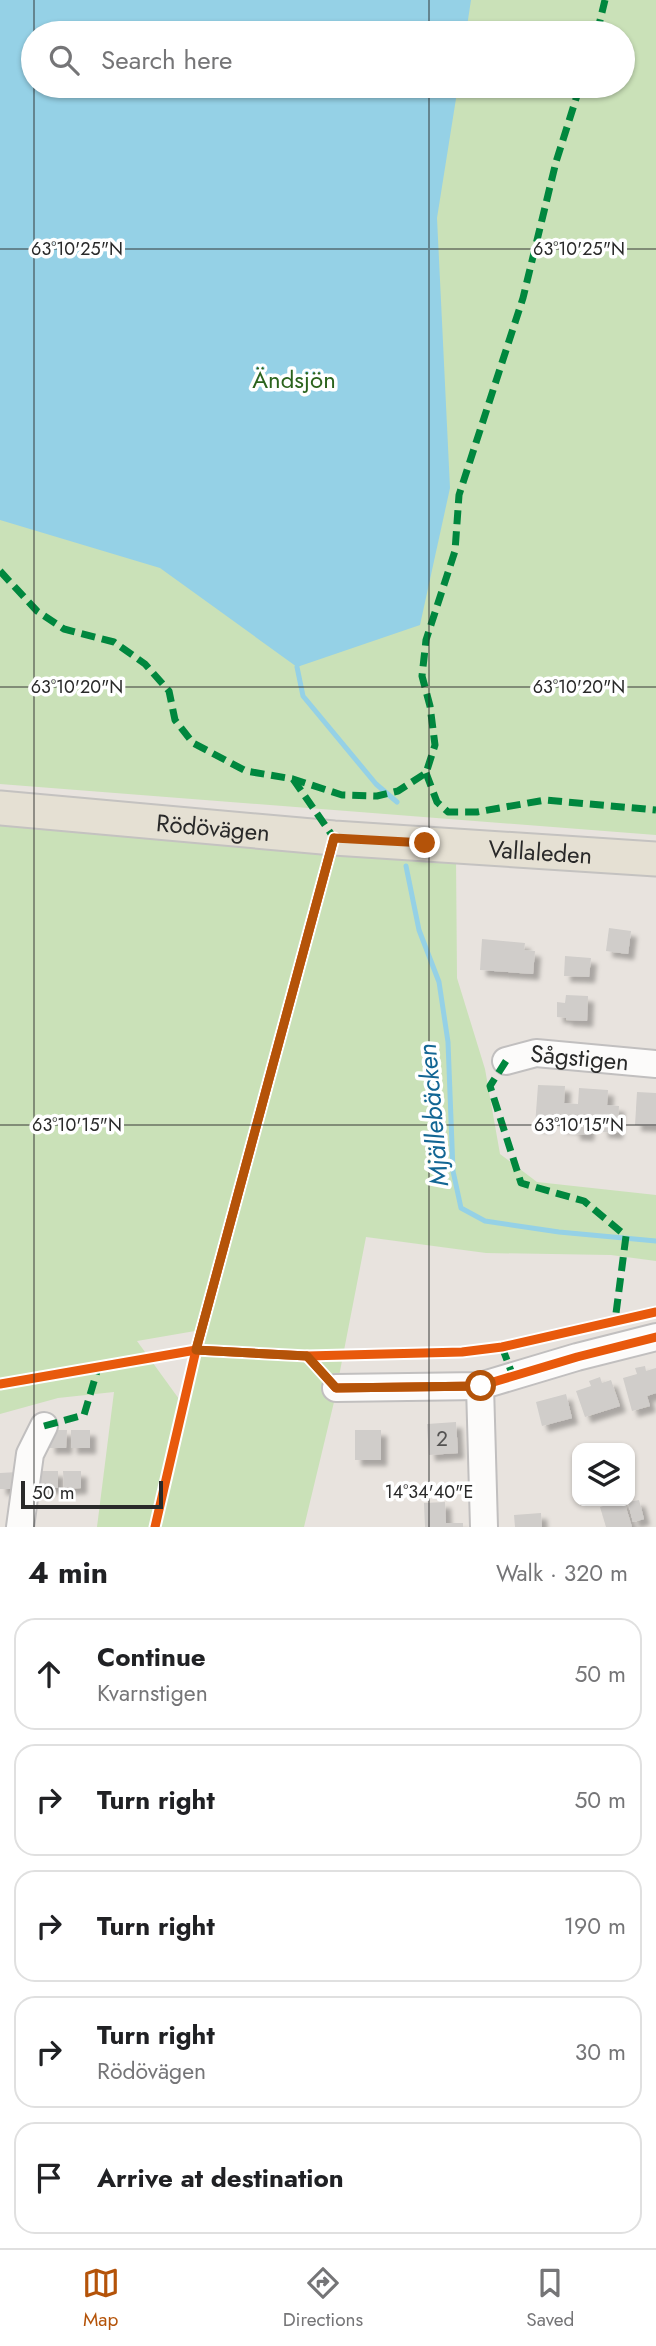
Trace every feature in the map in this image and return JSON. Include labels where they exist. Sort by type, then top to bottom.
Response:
[{"type":"main road","name":"Rödövägen","points":[[0,808],[334,838],[425,843]]},
{"type":"main road","name":"Vallaleden","points":[[425,843],[656,859]]},
{"type":"street","name":"Sågstigen","points":[[506,1061],[536,1053],[656,1065]]},
{"type":"street","points":[[336,1388],[481,1386],[656,1337]]},
{"type":"street","points":[[481,1386],[484,1527]]},
{"type":"street","points":[[20,1527],[30,1454],[44,1426]]},
{"type":"green space","name":"Ändsjön","points":[[0,0],[656,0],[656,835],[0,784]]},
{"type":"green space","points":[[0,825],[456,857],[457,978],[485,1069],[500,1154],[537,1182],[656,1195],[656,1261],[611,1255],[486,1253],[366,1237],[334,1402],[304,1527],[97,1527],[114,1392],[58,1398],[0,1414]],"holes":[[[195,1331],[179,1399],[137,1341]]]},
{"type":"water","name":"Ändsjön","points":[[0,0],[471,0],[468,21],[21,21],[21,98],[456,98],[437,218],[450,488],[420,625],[297,667],[160,568],[0,520]]},
{"type":"building","points":[[609,928],[631,931],[628,954],[606,951]]},
{"type":"building","points":[[482,939],[525,943],[524,950],[535,951],[533,974],[480,970]]},
{"type":"building","points":[[565,956],[591,958],[589,977],[564,976]]},
{"type":"building","points":[[566,995],[588,996],[587,1021],[557,1017],[557,1002],[565,1003]]},
{"type":"building","points":[[538,1085],[565,1086],[564,1103],[578,1104],[579,1088],[608,1090],[607,1105],[619,1106],[617,1133],[602,1132],[602,1124],[589,1123],[588,1135],[574,1134],[574,1128],[559,1127],[560,1119],[546,1118],[546,1127],[535,1126]]},
{"type":"building","points":[[637,1092],[656,1093],[656,1126],[635,1125]]},
{"type":"building","points":[[645,1366],[646,1371],[656,1368],[656,1393],[647,1396],[650,1406],[632,1411],[623,1378],[637,1374],[635,1368]]},
{"type":"building","points":[[600,1377],[602,1383],[611,1380],[620,1406],[585,1417],[576,1391],[591,1386],[589,1381]]},
{"type":"building","points":[[566,1394],[572,1418],[542,1426],[536,1402]]},
{"type":"building","points":[[456,1422],[458,1453],[429,1455],[427,1424]]},
{"type":"building","points":[[49,1430],[67,1430],[66,1448],[49,1448]]},
{"type":"building","points":[[71,1430],[90,1430],[90,1448],[71,1448]]},
{"type":"building","points":[[355,1430],[381,1430],[381,1460],[355,1460]]},
{"type":"building","points":[[40,1471],[58,1471],[58,1488],[40,1488]]},
{"type":"building","points":[[63,1471],[81,1471],[81,1488],[64,1489]]},
{"type":"building","points":[[18,1472],[18,1489],[0,1489],[0,1473]]},
{"type":"building","points":[[639,1500],[644,1519],[633,1522],[629,1506],[635,1506],[635,1501]]},
{"type":"building","points":[[445,1502],[446,1523],[463,1523],[463,1527],[425,1527],[424,1503]]},
{"type":"building","points":[[626,1506],[632,1527],[606,1527],[600,1507]]},
{"type":"building","points":[[541,1513],[542,1527],[515,1527],[514,1515]]},
{"type":"waterway","name":"Mjällebäcken","points":[[297,667],[303,696],[376,784],[397,802]]},
{"type":"waterway","name":"Mjällebäcken","points":[[406,866],[419,930],[439,982],[448,1042],[453,1171],[461,1208],[485,1221],[559,1232],[656,1241]]},
{"type":"marked path","points":[[600,21],[605,0]]},
{"type":"marked path","points":[[0,571],[37,611],[64,629],[114,642],[145,664],[169,691],[175,720],[193,743],[246,771],[293,779],[342,795],[377,796],[398,791],[426,773],[435,745],[430,706],[422,676],[426,640],[455,551],[459,495],[523,298],[556,162],[576,98]]},
{"type":"marked path","points":[[426,773],[437,802],[448,812],[477,812],[545,800],[656,810]]},
{"type":"marked path","points":[[293,779],[334,838]]},
{"type":"marked path","points":[[506,1061],[490,1086],[521,1183],[584,1201],[626,1236],[615,1321]]},
{"type":"marked path","points":[[502,1347],[513,1376]]},
{"type":"marked path","points":[[44,1426],[84,1415],[98,1368]]},
{"type":"cycle path","points":[[155,1527],[196,1350],[334,838]]},
{"type":"cycle path","points":[[0,1384],[196,1350],[307,1356],[462,1352],[502,1347],[656,1312]]},
{"type":"cycle path","points":[[307,1356],[336,1388],[480,1386],[656,1337]]},
{"type":"route","points":[[425,843],[334,838],[196,1350],[307,1356],[336,1388],[481,1386]]}]
